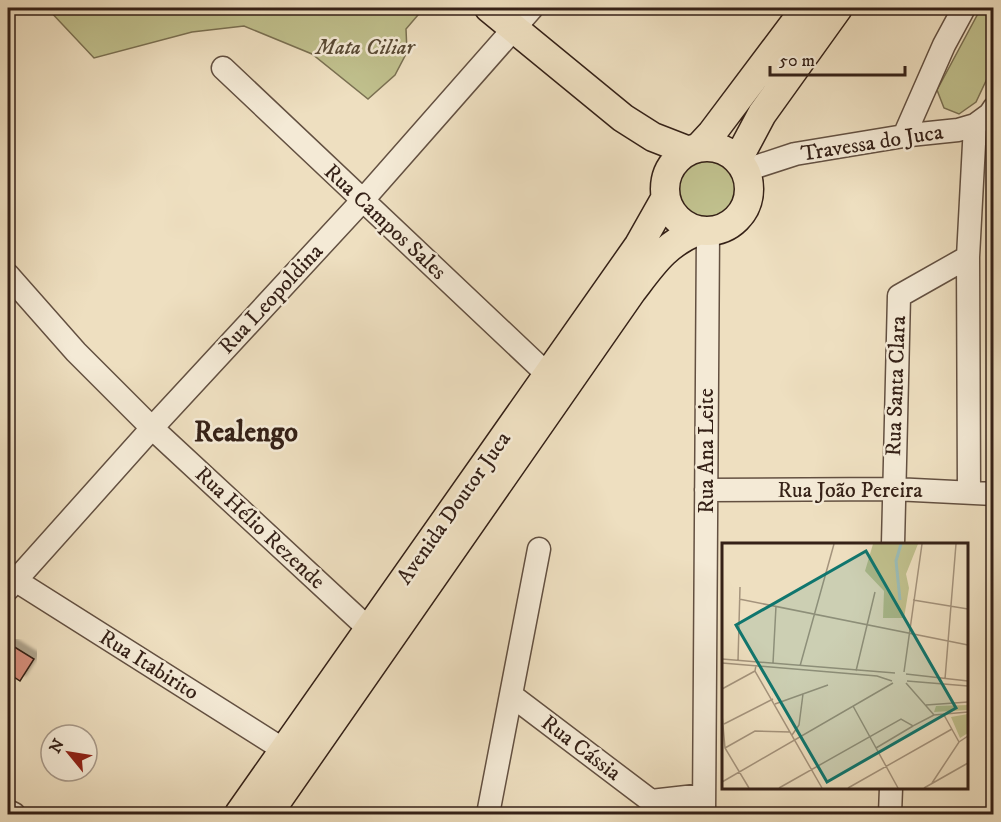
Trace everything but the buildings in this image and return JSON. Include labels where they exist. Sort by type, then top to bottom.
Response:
[{"type":"main road","points":[[489,8],[523,17],[623,117],[640,142],[665,192],[670,210],[677,219],[687,227],[703,231],[722,229],[734,222],[743,212],[749,198],[749,184],[742,165],[726,151],[713,147],[694,149],[653,137],[623,117]]},
{"type":"main road","points":[[665,192],[669,171],[677,159],[712,134],[806,8]]},
{"type":"main road","points":[[742,165],[762,114],[838,8]]},
{"type":"main road","name":"Avenida Doutor Juca","points":[[239,814],[639,245],[665,192]]},
{"type":"main road","name":"Avenida Doutor Juca","points":[[268,814],[632,291],[661,253],[684,236],[703,231]]},
{"type":"street","points":[[904,136],[944,45],[964,8]]},
{"type":"street","name":"Rua Leopoldina","points":[[11,584],[362,201],[523,17]]},
{"type":"street","name":"Rua Campos Sales","points":[[223,68],[548,375]]},
{"type":"street","name":"Travessa do Juca","points":[[742,165],[904,136],[958,130],[975,125],[990,114],[993,108]]},
{"type":"street","points":[[969,492],[969,257],[975,125]]},
{"type":"street","name":"Rua Ana Leite","points":[[703,231],[706,490],[704,805]]},
{"type":"street","name":"Rua Santa Clara","points":[[893,543],[899,296],[969,257]]},
{"type":"street","name":"Rua Hélio Rezende","points":[[8,275],[76,352],[152,428],[369,629]]},
{"type":"street","name":"Rua João Pereira","points":[[706,490],[894,489],[993,494]]},
{"type":"street","name":"Rua Cássia","points":[[488,814],[538,549]]},
{"type":"street","name":"Rua Itabirito","points":[[11,584],[284,750]]},
{"type":"street","name":"Rua Cássia","points":[[511,695],[654,808],[704,805]]},
{"type":"street","points":[[890,814],[891,789]]},
{"type":"street","points":[[8,811],[14,814]]},
{"type":"green space","name":"Mata Ciliar","points":[[47,8],[424,8],[406,29],[407,52],[395,75],[368,99],[312,54],[244,26],[192,32],[94,58]]},
{"type":"green space","points":[[981,8],[993,8],[993,66],[976,102],[959,114],[944,108],[937,90]]},
{"type":"green space","points":[[707,158],[724,163],[729,167],[733,172],[738,189],[733,206],[729,211],[724,215],[707,220],[690,215],[685,211],[681,206],[676,189],[681,172],[685,167],[690,163]]},
{"type":"district","name":"Realengo","points":[[246,432]]}]
